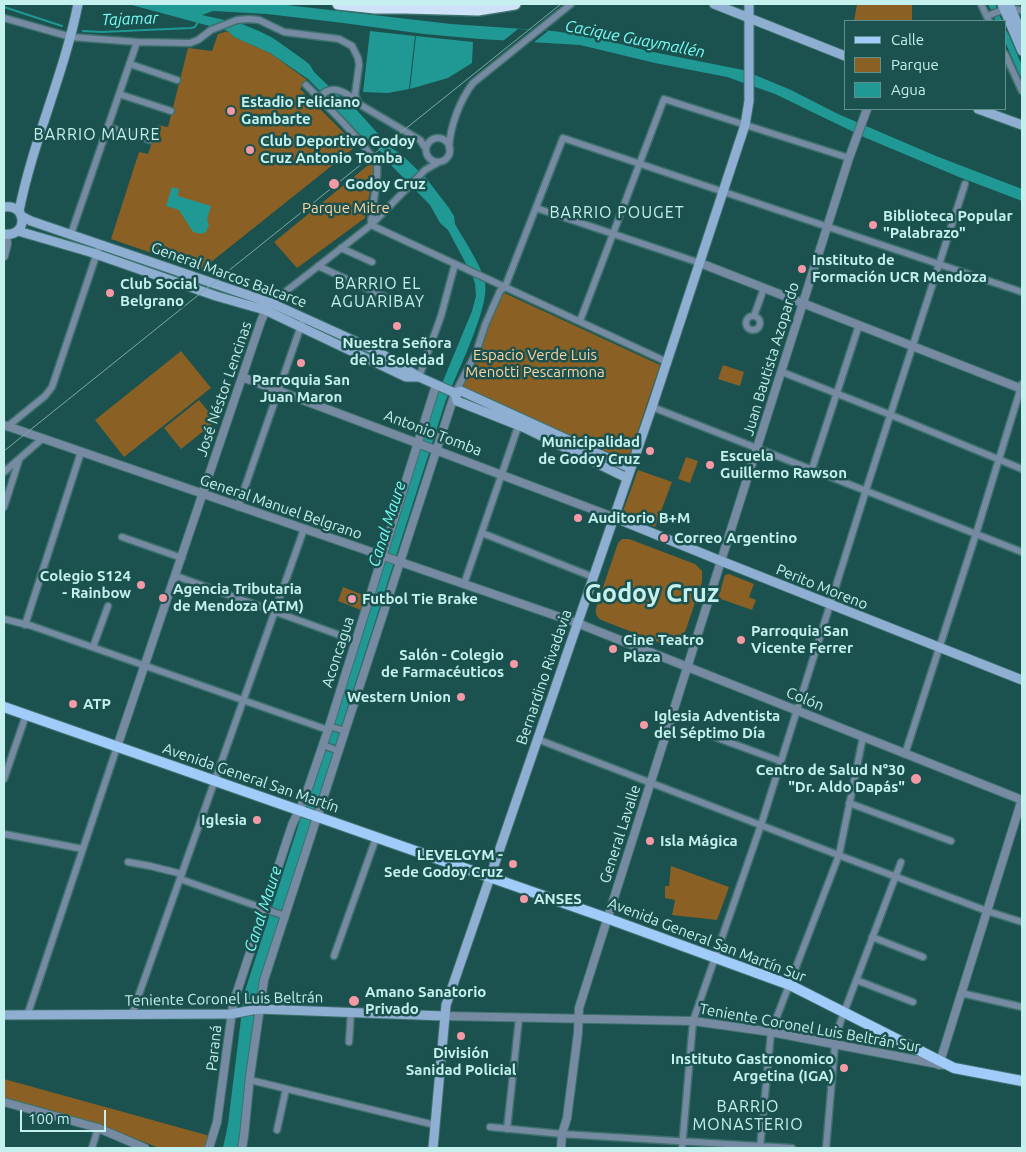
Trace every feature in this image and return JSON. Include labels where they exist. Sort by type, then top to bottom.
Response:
[{"type":"highway","points":[[338,4],[375,8],[478,10],[515,4]]},
{"type":"highway","points":[[405,8],[445,4]]},
{"type":"main road","points":[[5,234],[12,234],[18,230],[22,223],[20,214],[24,184],[70,37],[78,4]]},
{"type":"main road","points":[[714,4],[844,56]]},
{"type":"main road","name":"Bernardino Rivadavia","points":[[433,1148],[446,1005],[488,878],[652,407],[745,125],[749,107],[749,4]]},
{"type":"main road","points":[[1005,6],[1022,34]]},
{"type":"main road","points":[[1005,6],[1022,51]]},
{"type":"main road","points":[[980,110],[1020,126]]},
{"type":"main road","points":[[4,207],[15,199],[24,184]]},
{"type":"main road","name":"General Marcos Balcarce","points":[[4,207],[11,206],[31,221],[100,244],[268,307],[300,327],[406,377],[419,377]]},
{"type":"main road","name":"General Marcos Balcarce","points":[[18,230],[96,254],[216,296],[304,317],[377,351],[419,377],[445,389],[461,391],[627,478]]},
{"type":"main road","name":"General Marcos Balcarce","points":[[520,422],[630,468]]},
{"type":"main road","name":"Perito Moreno","points":[[613,517],[721,562],[1022,680]]},
{"type":"main road","name":"Avenida General San Martín","points":[[4,707],[488,878]]},
{"type":"main road","name":"Avenida General San Martín Sur","points":[[488,878],[790,985],[939,1064],[962,1071],[1022,1081]]},
{"type":"main road","name":"Teniente Coronel Luis Beltrán","points":[[4,1015],[231,1014],[256,1009],[351,1011],[444,1016]]},
{"type":"street","points":[[268,307],[371,225],[423,172],[448,157],[453,128],[464,95],[473,83],[571,4]]},
{"type":"street","points":[[981,4],[988,19],[1005,6],[1022,11]]},
{"type":"street","points":[[4,18],[70,37],[137,42],[190,43],[231,22],[253,19],[284,32],[339,39],[352,46],[358,58],[356,100]]},
{"type":"street","points":[[71,234],[137,42]]},
{"type":"street","points":[[1006,56],[1022,91]]},
{"type":"street","points":[[130,64],[177,80]]},
{"type":"street","points":[[306,85],[323,97],[369,152],[376,164],[377,177],[371,209],[371,225]]},
{"type":"street","points":[[323,97],[332,90],[343,92],[364,107],[420,140],[432,161],[439,162]]},
{"type":"street","points":[[120,94],[171,111]]},
{"type":"street","points":[[580,321],[664,99],[849,158]]},
{"type":"street","name":"Juan Bautista Azopardo","points":[[721,562],[849,158],[867,110]]},
{"type":"street","points":[[108,127],[150,140]]},
{"type":"street","points":[[420,140],[444,136],[453,128]]},
{"type":"street","points":[[242,1148],[256,1009],[283,915],[308,814],[337,750],[433,448],[445,389],[473,361],[485,325],[500,291],[505,287],[563,138],[1022,292]]},
{"type":"street","points":[[434,139],[447,142],[450,148]]},
{"type":"street","points":[[423,172],[427,153],[434,139]]},
{"type":"street","points":[[682,1145],[693,1021],[761,825],[866,490],[965,184]]},
{"type":"street","points":[[536,208],[700,263],[1022,387],[905,754]]},
{"type":"street","points":[[371,225],[667,362]]},
{"type":"street","points":[[4,256],[8,244],[5,234]]},
{"type":"street","points":[[5,426],[46,396],[52,387],[100,244]]},
{"type":"street","points":[[341,248],[372,262]]},
{"type":"street","points":[[419,377],[441,316],[455,264]]},
{"type":"street","points":[[318,266],[388,298]]},
{"type":"street","points":[[754,316],[764,288]]},
{"type":"street","name":"José Néstor Lencinas","points":[[116,747],[176,576],[242,377],[268,307]]},
{"type":"street","points":[[238,507],[304,317]]},
{"type":"street","points":[[812,469],[860,325]]},
{"type":"street","points":[[782,372],[1022,469]]},
{"type":"street","name":"Antonio Tomba","points":[[242,377],[613,517]]},
{"type":"street","name":"Aconcagua","points":[[308,814],[329,727],[356,641],[420,443],[445,389]]},
{"type":"street","points":[[652,407],[1022,552]]},
{"type":"street","points":[[464,584],[520,422]]},
{"type":"street","name":"General Manuel Belgrano","points":[[5,426],[577,623]]},
{"type":"street","points":[[12,483],[10,476],[4,473],[43,438]]},
{"type":"street","points":[[25,625],[81,452]]},
{"type":"street","points":[[4,507],[20,459]]},
{"type":"street","points":[[132,1014],[304,529]]},
{"type":"street","points":[[482,533],[593,577]]},
{"type":"street","points":[[122,537],[182,558]]},
{"type":"street","name":"General Lavalle","points":[[561,1148],[577,1042],[579,1008],[721,562]]},
{"type":"street","points":[[176,576],[356,641]]},
{"type":"street","points":[[93,647],[108,606]]},
{"type":"street","points":[[4,619],[93,647],[244,700],[343,730]]},
{"type":"street","name":"Colón","points":[[577,623],[1022,800]]},
{"type":"street","points":[[4,779],[26,715]]},
{"type":"street","points":[[704,733],[780,761]]},
{"type":"street","points":[[760,1147],[771,1032],[839,855],[863,737]]},
{"type":"street","points":[[537,739],[896,877],[1022,922]]},
{"type":"street","points":[[324,746],[337,750]]},
{"type":"street","points":[[27,1016],[116,747]]},
{"type":"street","points":[[939,1064],[1022,800]]},
{"type":"street","points":[[850,803],[951,841]]},
{"type":"street","name":"Paraná","points":[[210,1148],[219,1112],[231,1014],[268,910],[292,825],[308,814]]},
{"type":"street","points":[[4,834],[82,849]]},
{"type":"street","points":[[334,956],[376,838]]},
{"type":"street","points":[[128,862],[150,866],[181,876],[283,915]]},
{"type":"street","points":[[826,1148],[835,1044],[843,1013],[901,862]]},
{"type":"street","points":[[872,937],[923,957]]},
{"type":"street","points":[[856,980],[912,1002]]},
{"type":"street","points":[[962,994],[1022,1007]]},
{"type":"street","points":[[350,1042],[351,1011]]},
{"type":"street","name":"Teniente Coronel Luis Beltrán Sur","points":[[444,1016],[693,1021],[771,1032],[939,1064]]},
{"type":"street","points":[[507,1129],[519,1018]]},
{"type":"street","points":[[250,1080],[435,1125]]},
{"type":"street","points":[[277,1130],[286,1089]]},
{"type":"street","points":[[4,1102],[98,1128],[145,1148]]},
{"type":"street","points":[[490,1127],[682,1145],[792,1148]]},
{"type":"street","points":[[92,1148],[98,1128]]},
{"type":"green space","points":[[857,4],[912,4],[912,20],[854,20]]},
{"type":"green space","name":"Club Deportivo Godoy Cruz Antonio Tomba","points":[[228,31],[234,37],[270,53],[307,80],[300,89],[354,143],[354,148],[201,270],[111,239],[139,152],[148,154],[158,125],[168,127],[188,48],[212,51],[218,34]]},
{"type":"green space","name":"Parque Mitre","points":[[372,162],[374,169],[365,218],[297,268],[274,242]]},
{"type":"green space","points":[[102,250],[261,303],[261,304],[223,296]]},
{"type":"green space","name":"Espacio Verde Luis Menotti Pescarmona","points":[[500,291],[660,365],[627,463],[458,385]]},
{"type":"green space","points":[[181,351],[211,388],[124,457],[95,420]]},
{"type":"green space","points":[[723,365],[744,372],[740,386],[718,379]]},
{"type":"green space","points":[[199,400],[216,421],[181,449],[164,428]]},
{"type":"green space","points":[[686,457],[698,461],[690,483],[678,479]]},
{"type":"green space","points":[[638,470],[672,482],[655,527],[624,514],[623,511]]},
{"type":"green space","points":[[622,539],[629,539],[695,564],[702,571],[702,582],[682,641],[677,646],[671,647],[601,620],[597,615],[597,605],[618,543]]},
{"type":"green space","points":[[729,574],[754,584],[749,597],[756,600],[752,610],[718,598],[725,575]]},
{"type":"green space","name":"Futbol Tie Brake","points":[[343,587],[366,596],[361,610],[338,601]]},
{"type":"green space","points":[[671,866],[729,887],[717,920],[672,915],[675,900],[665,898],[665,886],[669,886]]},
{"type":"green space","points":[[847,1027],[897,1051],[845,1038]]},
{"type":"green space","points":[[4,1079],[210,1136],[206,1148],[159,1148],[101,1125],[4,1099]]},
{"type":"water","points":[[128,4],[278,4],[451,24],[553,31],[589,36],[648,51],[743,70],[791,90],[838,114],[936,156],[1022,189],[1022,201],[866,138],[775,94],[727,77],[655,63],[580,45],[424,34],[267,14],[213,11],[202,15],[242,24],[259,31],[273,38],[310,65],[314,72],[339,96],[354,107],[391,148],[401,154],[426,178],[454,216],[455,224],[477,261],[485,283],[485,294],[477,325],[445,403],[259,984],[237,1148],[223,1148],[228,1124],[244,994],[436,398],[472,311],[476,296],[475,284],[448,230],[440,223],[430,205],[389,163],[375,144],[364,138],[336,112],[332,103],[308,79],[270,53],[234,37],[228,31]]},
{"type":"water","points":[[370,31],[415,36],[409,89],[388,93],[363,92]]},
{"type":"water","points":[[416,36],[473,42],[472,63],[448,78],[410,89]]},
{"type":"water","points":[[172,187],[179,189],[178,196],[211,206],[207,219],[209,225],[206,232],[202,234],[193,232],[179,210],[166,206]]},
{"type":"pier","points":[[518,29],[548,31],[533,43],[503,41]]},
{"type":"waterway","name":"Tajamar","points":[[4,7],[62,26]]},
{"type":"waterway","name":"Tajamar","points":[[83,31],[191,28],[195,27],[198,22]]},
{"type":"waterway","points":[[1006,36],[1022,73]]},
{"type":"tram line","points":[[4,451],[561,4]]},
{"type":"place","name":"Estadio Feliciano Gambarte","points":[[231,111]]},
{"type":"place","name":"Club Deportivo Godoy Cruz Antonio Tomba","points":[[250,150]]},
{"type":"place","name":"Godoy Cruz","points":[[334,184]]},
{"type":"place","name":"Biblioteca Popular \"Palabrazo\"","points":[[873,225]]},
{"type":"place","name":"Instituto de Formación UCR Mendoza","points":[[802,269]]},
{"type":"place","name":"Club Social Belgrano","points":[[110,293]]},
{"type":"place","name":"Nuestra Señora de la Soledad","points":[[397,326]]},
{"type":"place","name":"Parroquia San Juan Maron","points":[[301,363]]},
{"type":"place","name":"Municipalidad de Godoy Cruz","points":[[650,451]]},
{"type":"place","name":"Escuela Guillermo Rawson","points":[[710,465]]},
{"type":"place","name":"Auditorio B+M","points":[[578,518]]},
{"type":"place","name":"Correo Argentino","points":[[664,538]]},
{"type":"place","name":"Colegio S124 - Rainbow","points":[[141,585]]},
{"type":"place","name":"Agencia Tributaria de Mendoza (ATM)","points":[[163,598]]},
{"type":"place","name":"Futbol Tie Brake","points":[[352,599]]},
{"type":"place","name":"Parroquia San Vicente Ferrer","points":[[741,640]]},
{"type":"place","name":"Cine Teatro Plaza","points":[[613,649]]},
{"type":"place","name":"Salón - Colegio de Farmacéuticos","points":[[514,664]]},
{"type":"place","name":"Western Union","points":[[461,697]]},
{"type":"place","name":"ATP","points":[[73,704]]},
{"type":"place","name":"Iglesia Adventista del Séptimo Día","points":[[644,725]]},
{"type":"place","name":"Centro de Salud N°30 \"Dr. Aldo Dapás\"","points":[[916,779]]},
{"type":"place","name":"Iglesia","points":[[257,820]]},
{"type":"place","name":"Isla Mágica","points":[[650,841]]},
{"type":"place","name":"LEVELGYM - Sede Godoy Cruz","points":[[513,864]]},
{"type":"place","name":"ANSES","points":[[524,899]]},
{"type":"place","name":"Amano Sanatorio Privado","points":[[354,1001]]},
{"type":"place","name":"División Sanidad Policial","points":[[461,1036]]},
{"type":"place","name":"Instituto Gastronomico Argetina (IGA)","points":[[844,1068]]},
{"type":"district","name":"BARRIO MAURE","points":[[97,135]]},
{"type":"district","name":"BARRIO POUGET","points":[[617,213]]},
{"type":"district","name":"BARRIO EL AGUARIBAY","points":[[378,293]]},
{"type":"district","name":"Godoy Cruz","points":[[652,594]]},
{"type":"district","name":"BARRIO MONASTERIO","points":[[748,1116]]},
{"type":"water label","name":"Cacique Guaymallén","points":[[635,39]]},
{"type":"water label","name":"Canal Maure","points":[[387,524]]},
{"type":"water label","name":"Canal Maure","points":[[263,909]]}]
